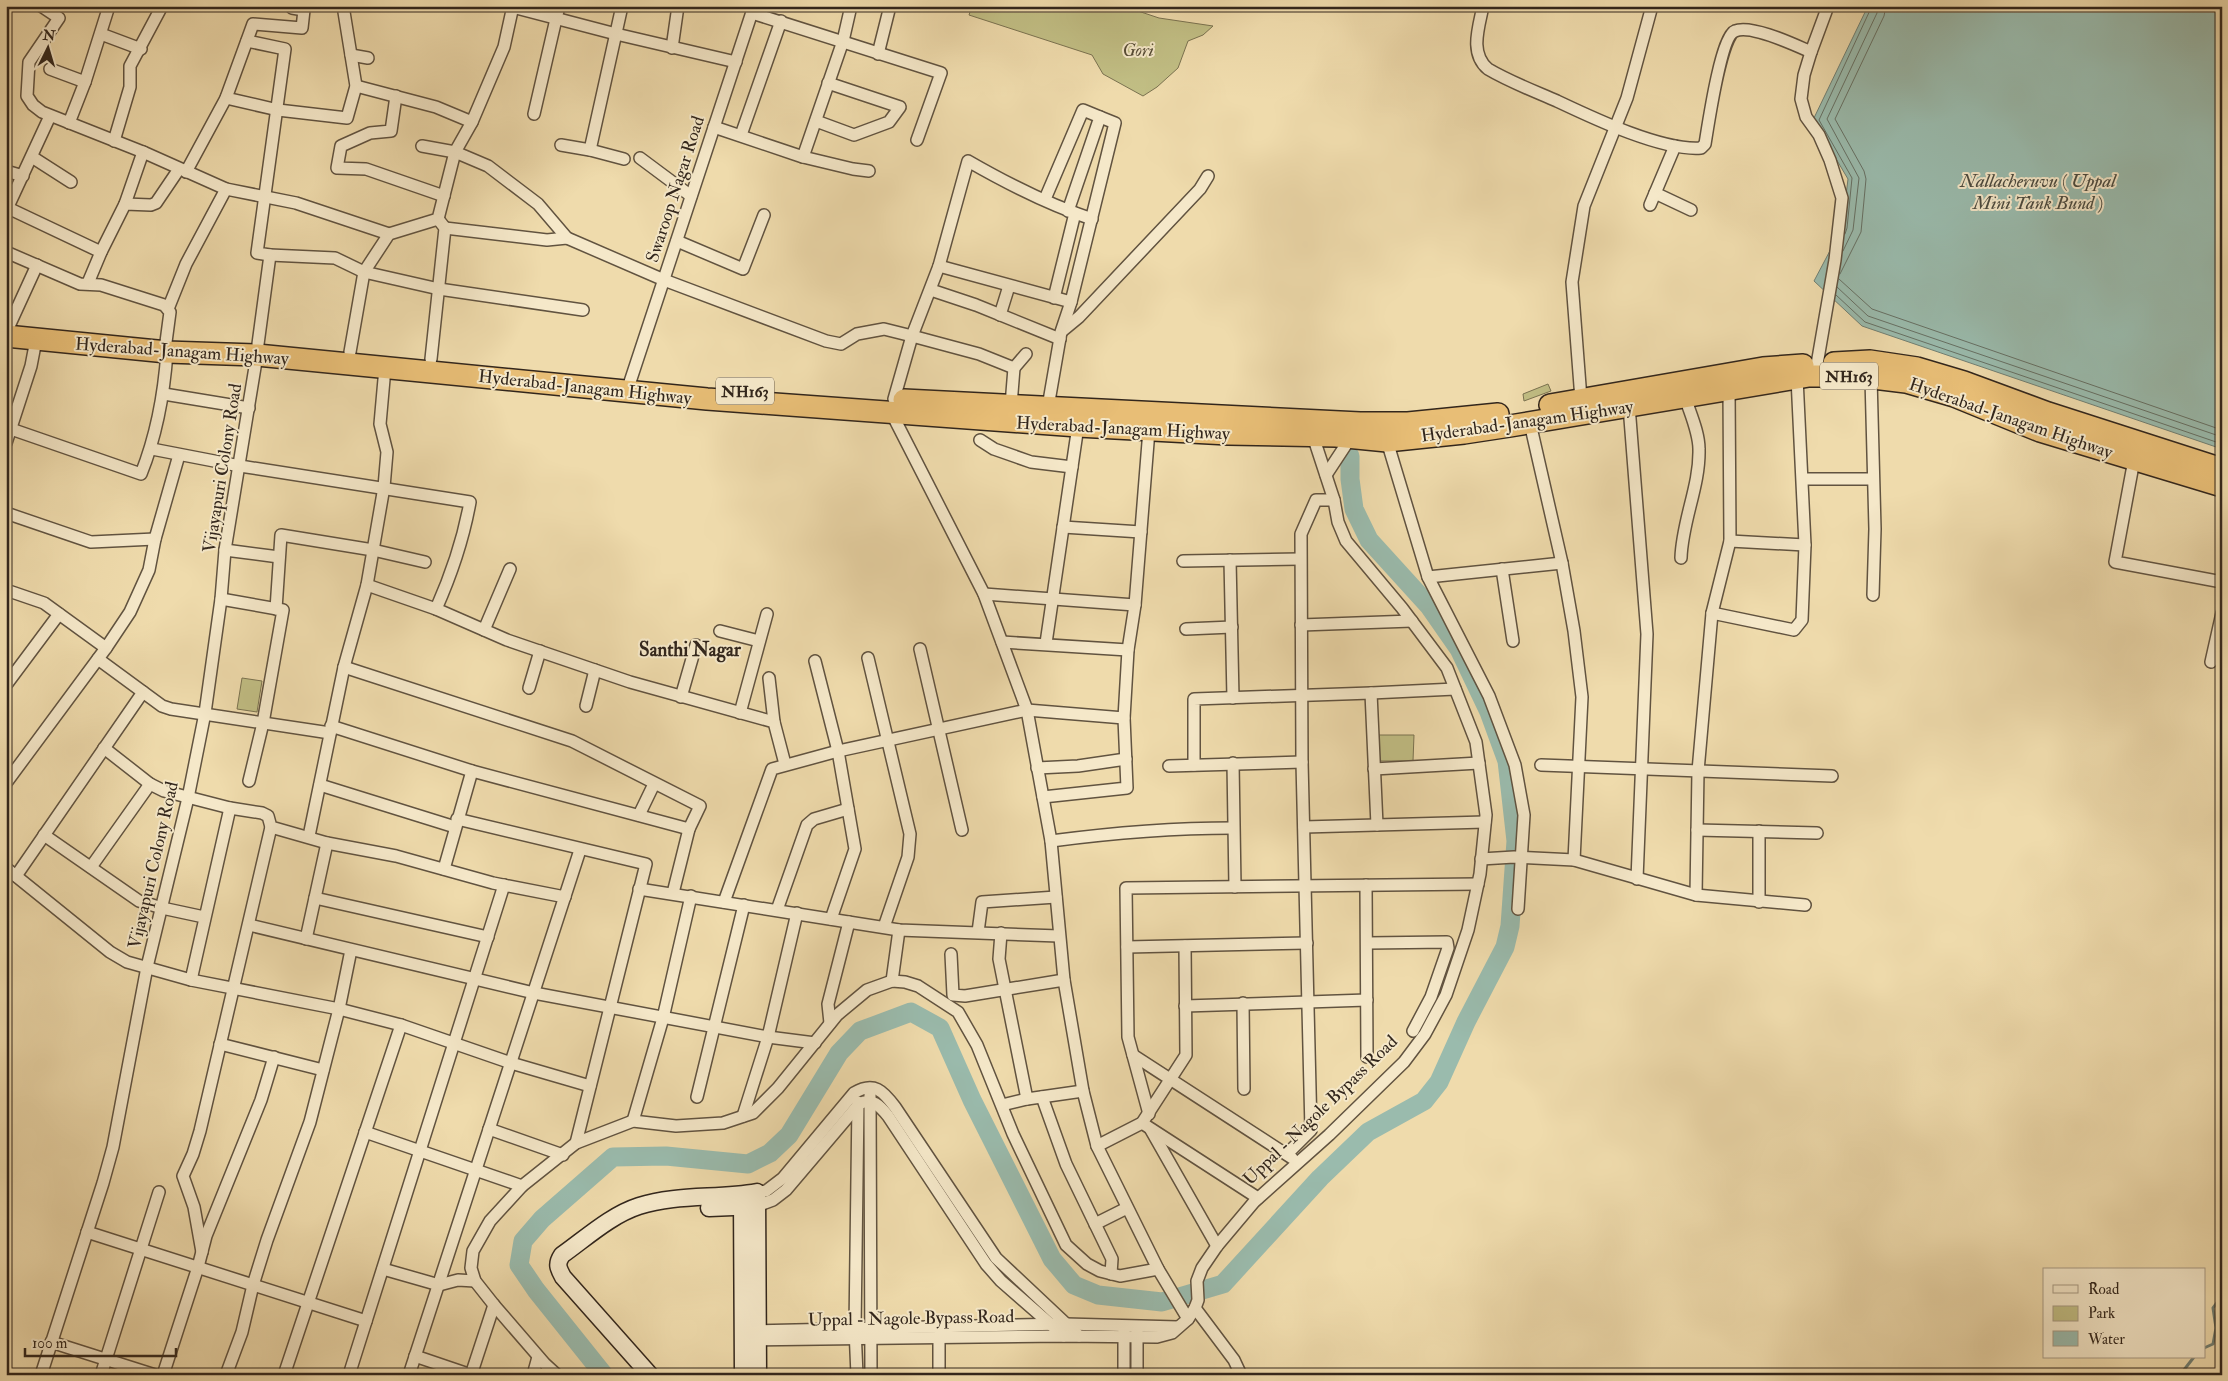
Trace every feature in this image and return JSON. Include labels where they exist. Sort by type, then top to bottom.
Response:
[{"type":"highway","name":"Hyderabad-Janagam Highway","points":[[7,328],[166,347]]},
{"type":"highway","name":"Hyderabad-Janagam Highway","points":[[7,328],[36,340],[166,347],[350,352],[431,359],[491,372],[616,392],[893,406],[1048,407],[1262,419],[1408,423],[1486,416],[1762,368],[1906,382],[1946,394],[2040,431],[2222,486]]},
{"type":"highway","name":"Hyderabad-Janagam Highway","points":[[258,349],[385,368],[491,372],[799,395],[1078,426],[1387,440],[1464,433],[1530,423],[1729,390],[1870,362],[1917,368],[1964,382],[2048,414],[2222,469]]},
{"type":"street","points":[[41,6],[59,18],[29,62],[27,96],[33,105],[50,116],[143,152],[226,189],[304,205],[389,234],[441,223],[547,240],[566,238]]},
{"type":"street","points":[[69,123],[85,82],[109,6]]},
{"type":"street","points":[[114,141],[130,87],[130,66],[141,49],[162,6]]},
{"type":"street","points":[[125,204],[151,206],[156,203],[183,170],[226,98],[253,24],[302,28],[304,10],[292,8],[292,6]]},
{"type":"street","points":[[226,98],[278,110],[347,118],[356,86],[344,12],[345,6]]},
{"type":"street","points":[[534,114],[558,6]]},
{"type":"street","points":[[590,150],[622,6]]},
{"type":"street","points":[[672,48],[678,6]]},
{"type":"street","points":[[803,157],[843,41],[851,6]]},
{"type":"street","points":[[878,54],[890,6]]},
{"type":"street","points":[[1483,6],[1476,42],[1480,60],[1484,66],[1500,76],[1614,127],[1675,146],[1692,149],[1701,148],[1704,144],[1720,64],[1731,33],[1735,30],[1748,29],[1811,52]]},
{"type":"street","points":[[1581,399],[1572,282],[1584,206],[1631,84],[1652,6]]},
{"type":"street","points":[[1712,613],[1794,630],[1802,620],[1805,545],[1803,479],[1810,373],[1836,260],[1842,198],[1830,160],[1819,135],[1806,116],[1801,99],[1804,75],[1828,6]]},
{"type":"street","points":[[431,359],[439,289],[441,223],[444,196],[455,152],[472,122],[504,46],[512,7],[672,48],[736,62]]},
{"type":"street","points":[[753,10],[878,54],[941,73],[917,140]]},
{"type":"street","name":"Swaroop Nagar Road","points":[[630,382],[753,10]]},
{"type":"street","points":[[742,135],[780,21]]},
{"type":"street","points":[[100,34],[141,49]]},
{"type":"street","points":[[248,40],[285,49],[257,253],[335,258],[364,272],[439,289],[583,310]]},
{"type":"street","points":[[351,55],[368,58]]},
{"type":"street","points":[[50,68],[85,82]]},
{"type":"street","points":[[816,121],[854,135],[889,122],[900,107],[828,83]]},
{"type":"street","points":[[356,86],[436,107],[472,122]]},
{"type":"street","points":[[396,96],[391,131],[370,134],[341,146],[337,168],[366,169],[444,196]]},
{"type":"street","points":[[1044,199],[1082,110],[1115,123],[1061,336],[1048,407]]},
{"type":"street","points":[[50,116],[7,210],[101,252]]},
{"type":"street","points":[[1054,298],[1072,212],[1100,117]]},
{"type":"street","points":[[714,127],[803,157],[869,171]]},
{"type":"street","points":[[561,145],[624,159]]},
{"type":"street","points":[[422,146],[455,152],[488,166],[538,204],[566,238],[664,280],[826,341],[841,344],[857,334],[884,329],[979,354],[1014,368]]},
{"type":"street","points":[[1650,205],[1675,146]]},
{"type":"street","points":[[88,283],[125,204],[143,152]]},
{"type":"street","points":[[32,157],[72,182]]},
{"type":"street","points":[[640,158],[691,196]]},
{"type":"street","points":[[1092,218],[1072,212],[1011,185],[968,162],[939,266],[912,336],[893,406],[984,594],[1027,710],[1051,841],[1064,980],[1083,1091],[1097,1146],[1158,1269],[1188,1319]]},
{"type":"street","points":[[6,171],[23,176]]},
{"type":"street","points":[[1061,336],[1189,200],[1208,176]]},
{"type":"street","points":[[168,309],[186,264],[226,189]]},
{"type":"street","points":[[1655,193],[1691,210]]},
{"type":"street","points":[[677,241],[743,269],[764,215]]},
{"type":"street","points":[[350,352],[364,272],[389,234]]},
{"type":"street","points":[[6,252],[80,284],[101,285],[164,305],[170,312],[164,394],[152,448],[141,474],[11,429]]},
{"type":"street","name":"Vijayapuri Colony Road","points":[[41,1375],[113,1147],[147,967],[188,798],[205,713],[221,599],[225,550],[258,349],[270,255]]},
{"type":"street","points":[[7,328],[36,265]]},
{"type":"street","points":[[939,266],[1071,302]]},
{"type":"street","points":[[1000,315],[1009,286]]},
{"type":"street","points":[[931,290],[1061,336]]},
{"type":"street","points":[[6,443],[31,366],[36,340]]},
{"type":"street","points":[[1010,406],[1014,368],[1026,354]]},
{"type":"street","points":[[309,836],[344,667],[367,585],[384,487],[387,452],[380,424],[385,368]]},
{"type":"street","points":[[1871,378],[1875,530],[1872,595]]},
{"type":"street","points":[[1696,894],[1698,771],[1712,613],[1730,541],[1729,390]]},
{"type":"street","points":[[164,394],[249,408]]},
{"type":"street","points":[[1681,558],[1682,537],[1690,506],[1699,448],[1685,397]]},
{"type":"street","points":[[1629,406],[1647,634],[1637,879]]},
{"type":"street","points":[[1530,423],[1562,563],[1582,697],[1574,860]]},
{"type":"street","points":[[1046,644],[1078,426]]},
{"type":"street","points":[[1043,797],[1127,788],[1124,718],[1128,650],[1135,605],[1141,532],[1143,468],[1149,430]]},
{"type":"street","name":"Uppal - Nagole Bypass Road","points":[[750,1335],[941,1333],[1079,1336],[1137,1331],[1157,1337],[1172,1333],[1188,1319],[1196,1304],[1197,1281],[1202,1268],[1217,1246],[1258,1198],[1404,1062],[1425,1034],[1446,995],[1468,930],[1478,884],[1486,815],[1476,742],[1447,668],[1412,621],[1346,541],[1338,522],[1334,500],[1313,436]]},
{"type":"street","points":[[1326,475],[1351,437]]},
{"type":"street","points":[[980,440],[994,449],[1031,462],[1074,460]]},
{"type":"street","points":[[1387,440],[1428,577],[1489,696],[1515,765],[1524,815],[1518,909]]},
{"type":"street","points":[[152,448],[240,466],[384,487],[470,502],[464,534],[454,568],[436,609]]},
{"type":"street","points":[[6,783],[106,648],[130,612],[149,570],[179,455]]},
{"type":"street","points":[[2134,460],[2115,562],[2222,582]]},
{"type":"street","points":[[1803,479],[1874,479]]},
{"type":"street","points":[[1287,1154],[1311,1130],[1302,762],[1301,534],[1316,500],[1334,500]]},
{"type":"street","points":[[6,513],[91,542],[156,539]]},
{"type":"street","points":[[1063,527],[1141,532]]},
{"type":"street","points":[[276,609],[278,557],[281,535],[373,550],[425,562]]},
{"type":"street","points":[[1730,541],[1805,545]]},
{"type":"street","points":[[225,550],[278,557]]},
{"type":"street","points":[[1183,561],[1300,559]]},
{"type":"street","points":[[1230,560],[1233,698]]},
{"type":"street","points":[[1428,577],[1562,563]]},
{"type":"street","points":[[484,630],[510,569]]},
{"type":"street","points":[[1502,569],[1513,641]]},
{"type":"street","points":[[367,585],[436,609],[484,630],[595,670],[681,697],[774,722]]},
{"type":"street","points":[[6,590],[44,603],[106,648]]},
{"type":"street","points":[[984,594],[1135,605]]},
{"type":"street","points":[[221,599],[282,610],[263,724],[249,781]]},
{"type":"street","points":[[2211,662],[2219,641],[2222,613]]},
{"type":"street","points":[[6,685],[59,614]]},
{"type":"street","points":[[740,713],[767,614]]},
{"type":"street","points":[[1301,625],[1412,621]]},
{"type":"street","points":[[1186,629],[1232,627]]},
{"type":"street","points":[[720,631],[759,641]]},
{"type":"street","points":[[1002,642],[1128,650]]},
{"type":"street","points":[[681,697],[696,645]]},
{"type":"street","points":[[920,649],[962,830]]},
{"type":"street","points":[[529,688],[540,651]]},
{"type":"street","points":[[868,658],[910,834],[908,856],[884,927]]},
{"type":"street","points":[[98,659],[162,706],[171,709],[205,713],[263,724],[331,730],[472,771],[689,829]]},
{"type":"street","points":[[815,661],[838,751],[855,848],[831,919]]},
{"type":"street","points":[[344,667],[572,741],[700,806],[689,829],[673,893]]},
{"type":"street","points":[[586,706],[595,670]]},
{"type":"street","points":[[769,678],[774,722],[785,764]]},
{"type":"street","points":[[1194,765],[1194,699],[1372,694],[1455,688]]},
{"type":"street","points":[[16,876],[143,692]]},
{"type":"street","points":[[1372,694],[1377,825]]},
{"type":"street","points":[[724,902],[772,769],[838,751],[888,742],[1027,710],[1124,718]]},
{"type":"street","points":[[104,748],[150,784],[164,791],[230,808],[262,813],[268,816],[272,827],[200,1131],[184,1176],[194,1207],[202,1252]]},
{"type":"street","points":[[1037,768],[1078,766],[1126,759]]},
{"type":"street","points":[[1169,766],[1302,762]]},
{"type":"street","points":[[1374,769],[1479,762]]},
{"type":"street","points":[[1233,763],[1235,887]]},
{"type":"street","points":[[1541,765],[1832,776]]},
{"type":"street","points":[[444,869],[472,771]]},
{"type":"street","points":[[91,867],[150,784]]},
{"type":"street","points":[[320,784],[456,823],[646,864],[576,1143]]},
{"type":"street","points":[[639,815],[654,784]]},
{"type":"street","points":[[191,980],[230,808]]},
{"type":"street","points":[[777,910],[806,825],[814,819],[848,809]]},
{"type":"street","points":[[1304,827],[1485,822]]},
{"type":"street","points":[[272,827],[327,842],[396,856],[504,886],[565,897]]},
{"type":"street","points":[[1051,841],[1173,828],[1233,828]]},
{"type":"street","points":[[1697,830],[1817,833]]},
{"type":"street","points":[[1758,902],[1760,831]]},
{"type":"street","points":[[44,835],[139,900],[162,908],[204,917]]},
{"type":"street","points":[[306,939],[327,842]]},
{"type":"street","points":[[409,1375],[580,850]]},
{"type":"street","points":[[1482,859],[1574,860],[1696,894],[1758,902],[1805,905]]},
{"type":"street","points":[[6,868],[110,952],[126,962],[191,980],[339,1009],[401,1025],[511,1063],[590,1086]]},
{"type":"street","points":[[1217,1246],[1147,1122],[1128,1037],[1126,888],[1478,884]]},
{"type":"street","points":[[1366,885],[1368,943],[1367,1057]]},
{"type":"street","points":[[349,1375],[504,886]]},
{"type":"street","points":[[639,889],[899,930],[1059,936]]},
{"type":"street","points":[[633,1120],[663,1018],[691,896]]},
{"type":"street","points":[[978,932],[982,902],[1056,897]]},
{"type":"street","points":[[315,898],[488,937]]},
{"type":"street","points":[[697,1097],[744,905]]},
{"type":"street","points":[[743,1116],[768,1037],[797,913]]},
{"type":"street","points":[[830,1024],[828,1004],[849,922]]},
{"type":"street","points":[[249,925],[534,993],[768,1037],[815,1043]]},
{"type":"street","points":[[892,981],[899,930]]},
{"type":"street","points":[[1001,934],[999,959],[1027,1100]]},
{"type":"street","points":[[1368,943],[1447,942],[1448,948],[1432,997],[1413,1031]]},
{"type":"street","points":[[1127,947],[1307,943]]},
{"type":"street","points":[[1097,1146],[1147,1122],[1186,1055],[1184,946]]},
{"type":"street","points":[[226,1375],[242,1332],[253,1285],[310,1122],[339,1009],[351,950]]},
{"type":"street","points":[[948,999],[951,954]]},
{"type":"street","points":[[948,999],[1064,980]]},
{"type":"street","points":[[557,1375],[538,1357],[476,1281],[471,1268],[473,1251],[490,1221],[522,1186],[576,1143],[633,1120],[676,1126],[723,1124],[753,1113],[778,1088],[837,1015],[867,990],[892,981],[918,986],[948,999],[958,1012],[977,1045],[1013,1134],[1066,1245],[1086,1264],[1111,1274],[1120,1276],[1158,1269]]},
{"type":"street","points":[[1186,1006],[1308,1000],[1367,1000]]},
{"type":"street","points":[[1243,1003],[1244,1089]]},
{"type":"street","points":[[284,1375],[401,1025]]},
{"type":"street","points":[[220,1044],[323,1070]]},
{"type":"street","points":[[1133,1055],[1298,1161]]},
{"type":"street","points":[[163,1375],[198,1267],[206,1236],[261,1100],[274,1057]]},
{"type":"street","points":[[660,1375],[574,1273],[570,1265],[571,1259],[621,1225],[642,1215],[749,1200],[766,1191],[783,1178],[858,1091],[863,1088],[871,1088],[871,1375]]},
{"type":"street","name":"Uppal - Nagole Bypass Road","points":[[871,1088],[884,1092],[996,1258],[1079,1336]]},
{"type":"street","points":[[857,1375],[858,1091]]},
{"type":"street","points":[[1002,1105],[1083,1091]]},
{"type":"street","points":[[1042,1097],[1066,1164],[1112,1259],[1111,1274]]},
{"type":"street","points":[[650,1375],[558,1269],[557,1262],[562,1255],[610,1221],[637,1207],[656,1201],[773,1200],[786,1190],[859,1104],[870,1101]]},
{"type":"street","name":"Uppal - Nagole Bypass Road","points":[[870,1101],[879,1105],[888,1116],[986,1264],[1001,1280],[1064,1336]]},
{"type":"street","points":[[1147,1122],[1258,1198]]},
{"type":"street","points":[[489,1129],[563,1155]]},
{"type":"street","points":[[365,1132],[522,1186]]},
{"type":"street","points":[[101,1375],[159,1192]]},
{"type":"street","points":[[744,1375],[750,1335],[749,1200]]},
{"type":"street","points":[[1095,1224],[1127,1208]]},
{"type":"street","points":[[87,1232],[366,1321]]},
{"type":"street","points":[[383,1269],[439,1285],[458,1280],[476,1281]]},
{"type":"street","points":[[1196,1304],[1234,1360],[1241,1375]]},
{"type":"street","points":[[416,1356],[471,1375],[494,1305]]},
{"type":"street","name":"Uppal - Nagole Bypass Road","points":[[941,1333],[1066,1324],[1124,1331]]},
{"type":"street","points":[[1124,1331],[1124,1375]]},
{"type":"street","points":[[1137,1331],[1137,1375]]},
{"type":"street","points":[[939,1375],[941,1333]]},
{"type":"street","points":[[750,1335],[758,1375]]},
{"type":"street","points":[[52,1342],[155,1375]]},
{"type":"street","points":[[533,1375],[538,1357]]},
{"type":"green space","name":"Gori","points":[[972,6],[1123,6],[1159,18],[1213,26],[1203,35],[1188,41],[1178,68],[1157,87],[1143,96],[1103,74],[1092,55],[969,15]]},
{"type":"green space","points":[[1548,384],[1551,391],[1524,401],[1523,394]]},
{"type":"green space","points":[[242,678],[262,681],[257,712],[237,709]]},
{"type":"green space","points":[[1378,735],[1414,735],[1413,761],[1379,761]]},
{"type":"water","name":"Nallacheruvu ( Uppal Mini Tank Bund )","points":[[1868,6],[2222,6],[2222,449],[1862,326],[1814,281],[1842,228],[1848,179],[1813,120]]},
{"type":"waterway","points":[[604,1375],[536,1290],[519,1265],[523,1241],[542,1219],[613,1157],[666,1156],[748,1164],[770,1153],[789,1135],[839,1053],[860,1031],[911,1012],[940,1028],[972,1100],[1052,1259],[1074,1285],[1098,1295],[1162,1302],[1223,1284],[1320,1178],[1368,1132],[1424,1101],[1439,1082],[1466,1022],[1505,947],[1510,926],[1516,841],[1507,761],[1489,712],[1459,649],[1429,606],[1369,540],[1354,509],[1350,479],[1350,456]]},
{"type":"waterway","points":[[2206,1347],[2213,1344],[2216,1328],[2213,1308],[2222,1296]]},
{"type":"waterway","points":[[2180,1375],[2193,1358]]},
{"type":"district","name":"Santhi Nagar","points":[[690,649]]}]
